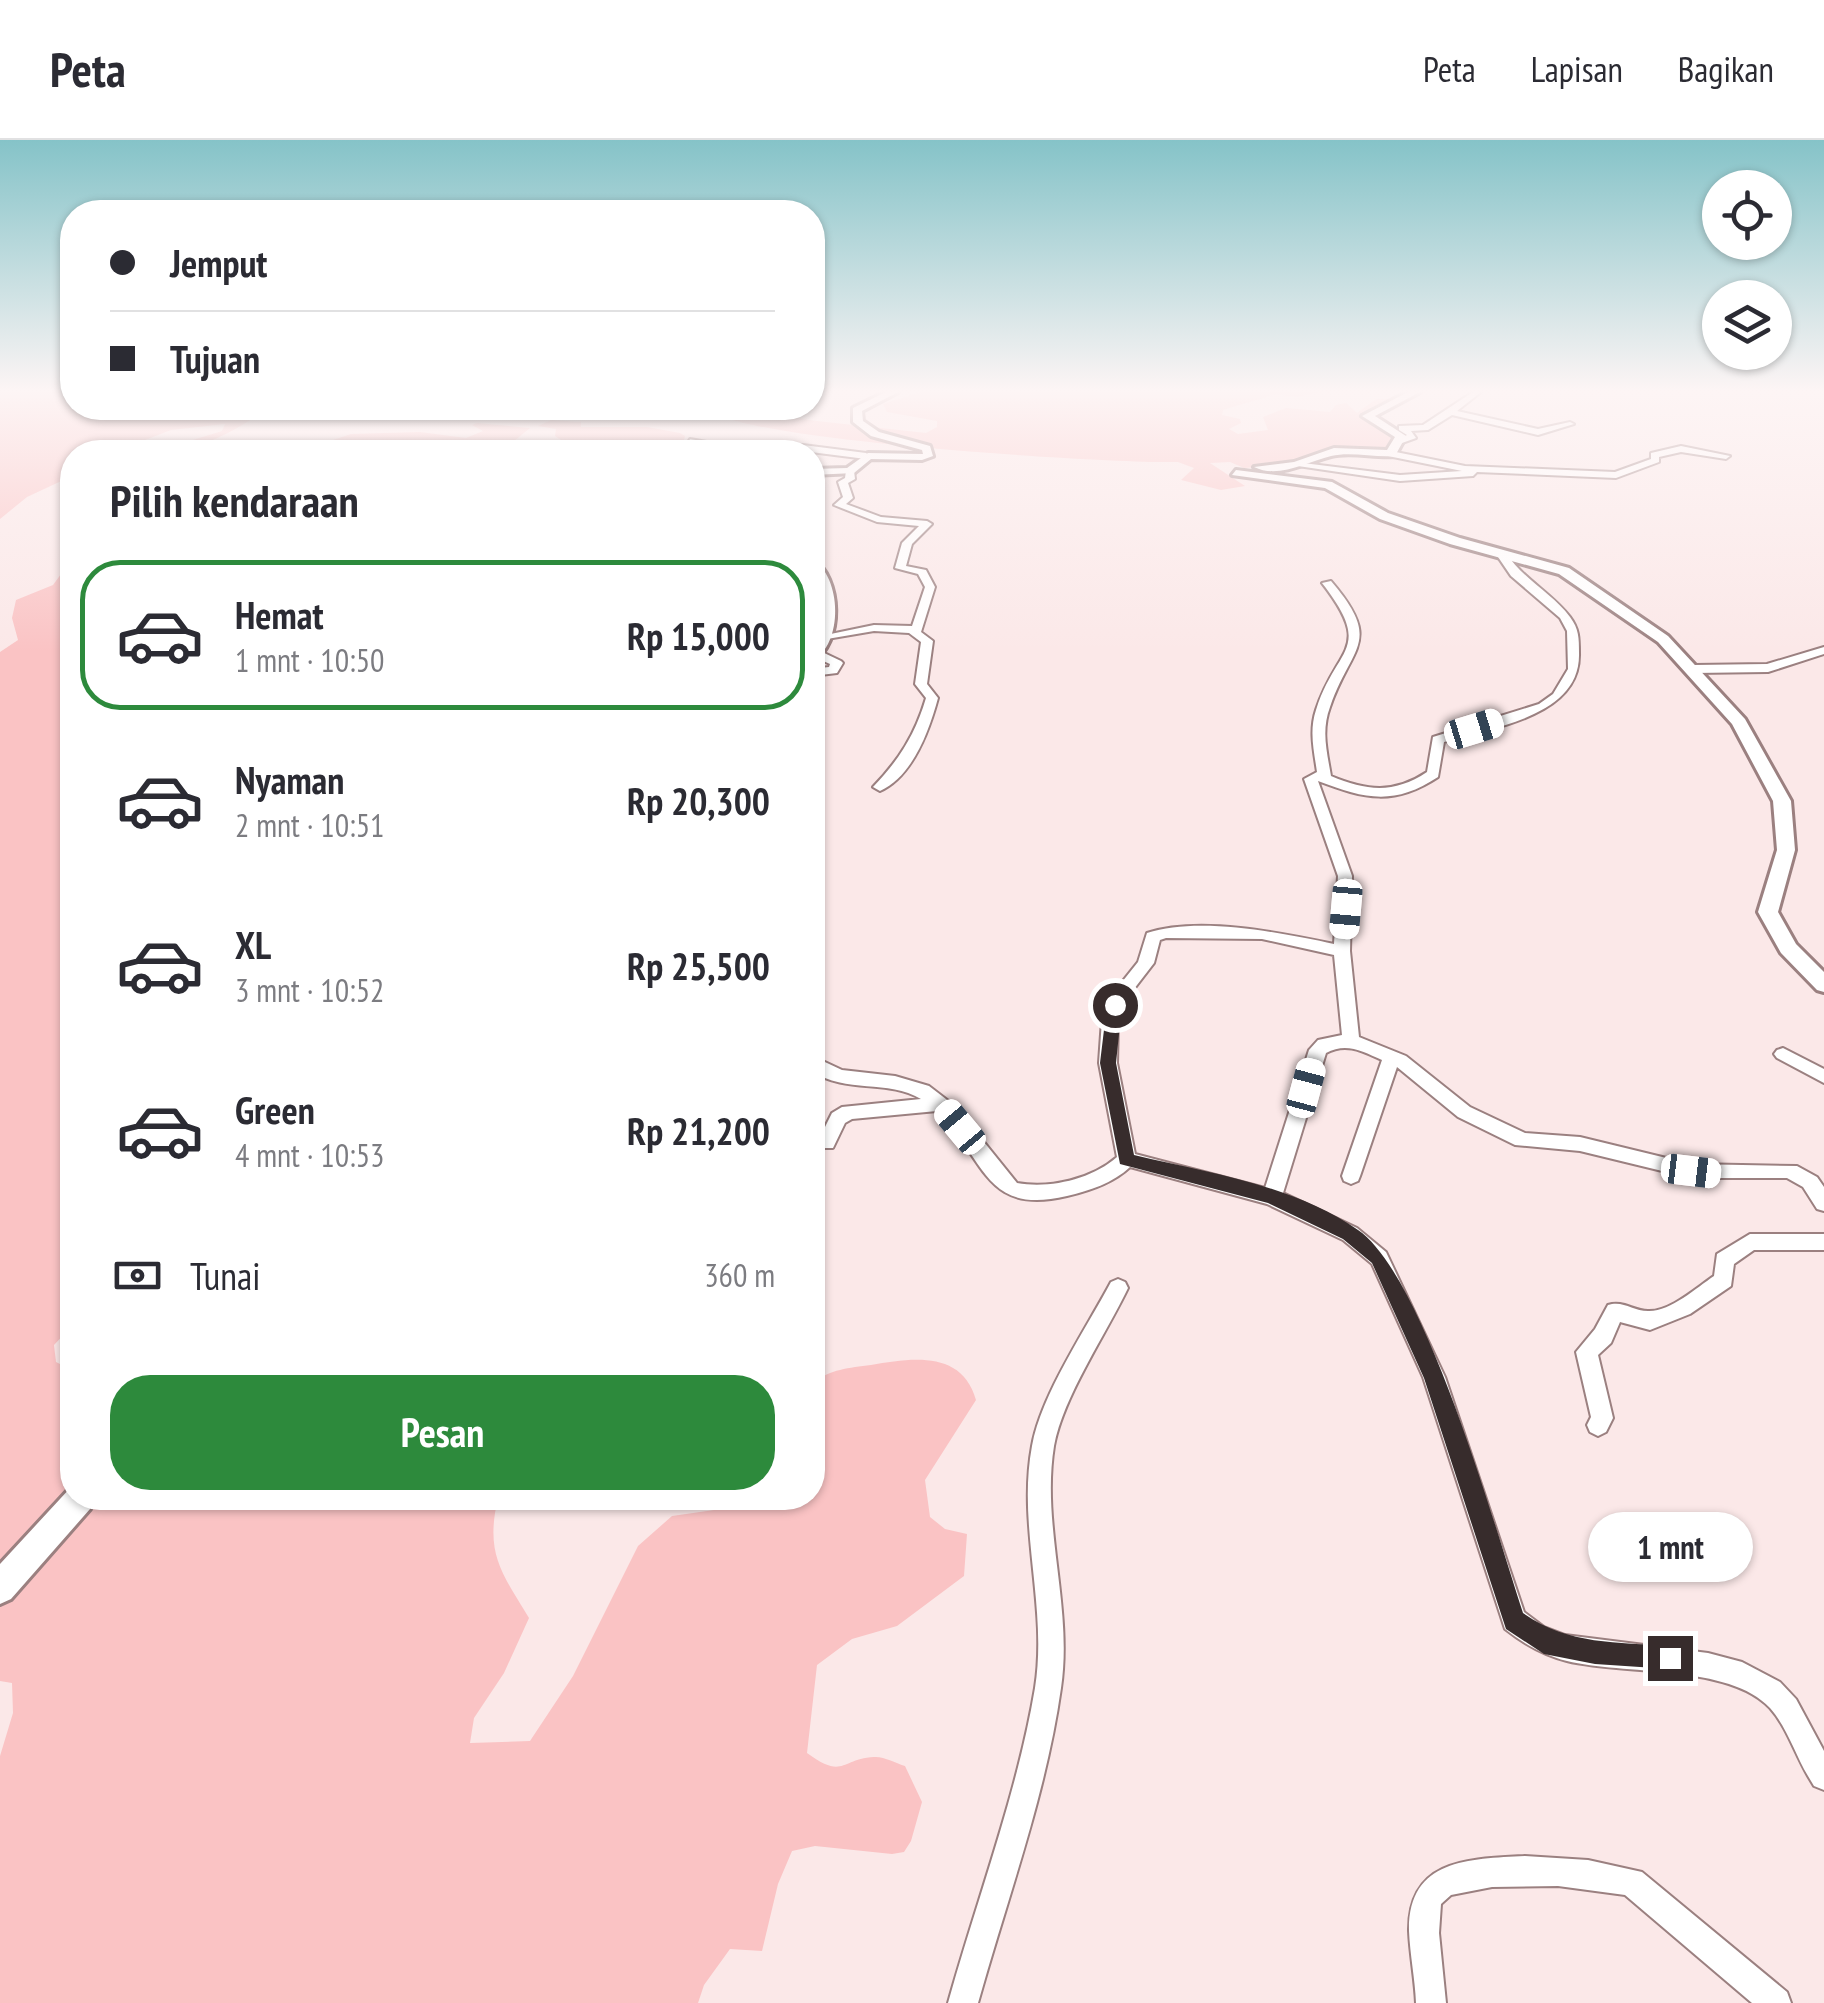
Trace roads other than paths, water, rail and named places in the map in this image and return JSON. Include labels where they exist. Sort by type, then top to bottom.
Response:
[{"type":"street","points":[[847,479],[843,486],[848,498],[840,505],[880,520],[927,524],[906,543],[900,568],[922,572],[930,587],[916,636],[927,641],[921,684],[932,698],[897,774],[880,787]]},
{"type":"street","points":[[1277,479],[1328,485],[1374,512],[1575,576],[1663,639],[1739,722],[1776,784],[1786,816],[1786,850],[1768,912],[1788,948],[1824,985]]},
{"type":"street","points":[[1351,1040],[1342,952],[1347,891],[1342,861],[1310,779],[1325,778],[1361,794],[1388,796],[1432,774],[1438,740],[1538,709],[1558,696],[1574,669],[1573,631],[1560,610],[1515,574],[1501,554]]},
{"type":"street","points":[[825,582],[825,639]]},
{"type":"street","points":[[1325,778],[1318,731],[1356,638],[1348,604],[1327,583]]},
{"type":"street","points":[[827,636],[874,628],[916,630]]},
{"type":"street","points":[[1694,670],[1768,668],[1806,659],[1824,650]]},
{"type":"street","points":[[825,659],[838,662],[834,670],[825,671]]},
{"type":"street","points":[[1806,659],[1822,670]]},
{"type":"street","points":[[1126,1160],[1108,1063],[1110,1020],[1120,996],[1146,962],[1153,937],[1165,933],[1262,934],[1342,952]]},
{"type":"street","points":[[1272,1196],[1318,1050],[1324,1044],[1351,1040],[1392,1056],[1464,1112],[1522,1140],[1580,1144],[1712,1174],[1790,1171],[1810,1182],[1824,1202]]},
{"type":"street","points":[[1783,1054],[1824,1077]]},
{"type":"street","points":[[1351,1176],[1392,1056]]},
{"type":"street","points":[[825,1070],[840,1080],[919,1088],[940,1104],[995,1175],[1021,1195],[1050,1194],[1114,1170],[1126,1160]]},
{"type":"street","points":[[826,1142],[838,1118],[848,1112],[940,1104]]},
{"type":"street","points":[[1126,1160],[1272,1196],[1350,1234],[1378,1258],[1434,1378],[1507,1604],[1522,1628],[1544,1642],[1595,1652],[1670,1658],[1751,1680],[1773,1692],[1824,1776]]},
{"type":"street","points":[[1598,1425],[1602,1418],[1587,1352],[1602,1336],[1615,1311],[1650,1321],[1684,1308],[1718,1288],[1724,1280],[1724,1260],[1750,1242],[1824,1242]]},
{"type":"street","points":[[962,2003],[1026,1784],[1049,1686],[1054,1634],[1040,1477],[1043,1440],[1118,1288]]},
{"type":"street","points":[[0,1588],[68,1510]]},
{"type":"street","points":[[1432,2003],[1429,1896],[1440,1882],[1458,1877],[1530,1871],[1614,1875],[1632,1882],[1776,2003]]}]
